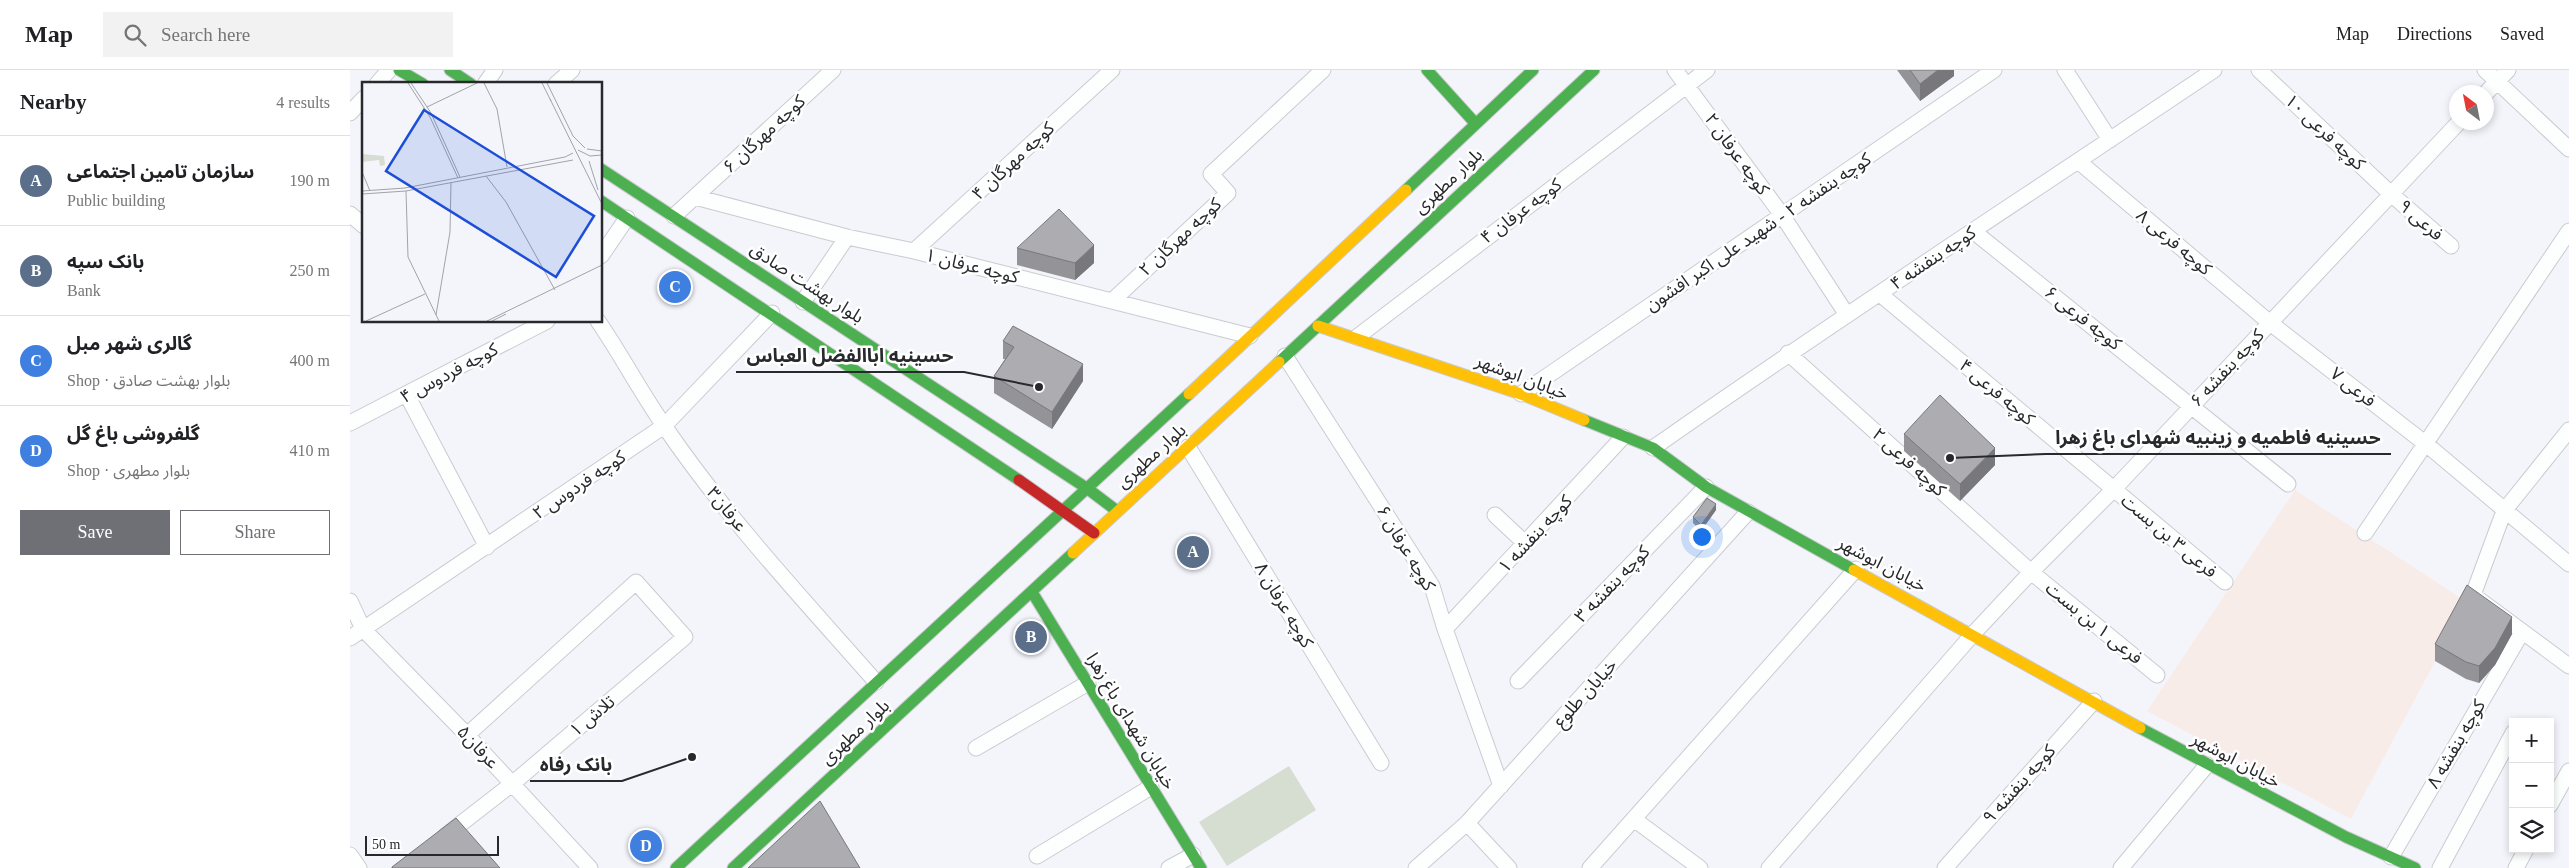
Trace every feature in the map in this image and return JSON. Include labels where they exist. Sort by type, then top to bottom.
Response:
[{"type":"street","points":[[379,82],[389,70]]},
{"type":"street","points":[[399,70],[420,82]]},
{"type":"street","points":[[450,70],[468,82]]},
{"type":"street","points":[[486,82],[495,70]]},
{"type":"street","points":[[558,82],[572,70]]},
{"type":"street","name":"کوچه مهرگان ۶","points":[[674,216],[833,70]]},
{"type":"street","name":"کوچه مهرگان ۴","points":[[914,251],[1112,70]]},
{"type":"street","name":"کوچه مهرگان ۲","points":[[1112,301],[1228,193],[1210,174],[1323,70]]},
{"type":"street","points":[[1427,70],[1475,123]]},
{"type":"street","name":"بلوار مطهری","points":[[676,868],[1088,489],[1533,70]]},
{"type":"street","name":"بلوار مطهری","points":[[733,868],[1594,70]]},
{"type":"street","name":"کوچه عرفان ۲","points":[[1675,70],[1782,215],[1847,316]]},
{"type":"street","name":"کوچه عرفان ۴","points":[[1357,337],[1707,70]]},
{"type":"street","name":"کوچه بنفشه ۲ - شهید علی اکبر افشون","points":[[1521,394],[1994,70]]},
{"type":"street","points":[[2066,70],[2110,140]]},
{"type":"street","name":"کوچه بنفشه ۴","points":[[1653,448],[1788,353],[1847,316],[2214,70]]},
{"type":"street","name":"کوچه فرعی ۱۰","points":[[2259,70],[2392,194]]},
{"type":"street","points":[[2485,70],[2491,85]]},
{"type":"street","points":[[2494,85],[2508,70]]},
{"type":"street","points":[[2494,89],[2569,149]]},
{"type":"street","points":[[350,113],[362,100]]},
{"type":"street","name":"کوچه بنفشه ۶","points":[[1769,868],[1973,634],[2031,572],[2113,490],[2451,130]]},
{"type":"street","name":"کوچه فرعی ۸","points":[[2078,161],[2270,322]]},
{"type":"street","name":"بلوار بهشت صادق","points":[[602,170],[803,302],[859,355],[1094,533]]},
{"type":"street","name":"فرعی ۹","points":[[2392,194],[2451,246]]},
{"type":"street","name":"کوچه عرفان ۱","points":[[695,197],[847,237],[914,251],[1250,336]]},
{"type":"street","name":"بلوار بهشت صادق","points":[[602,202],[772,313],[859,355],[1088,489],[1117,511]]},
{"type":"street","points":[[350,214],[362,224]]},
{"type":"street","points":[[602,255],[627,218]]},
{"type":"street","name":"کوچه فرعی ۶","points":[[1973,231],[2288,484]]},
{"type":"street","points":[[2365,533],[2569,231]]},
{"type":"street","points":[[803,302],[847,237]]},
{"type":"street","name":"کوچه فرعی ۴","points":[[1880,294],[2113,490]]},
{"type":"street","name":"کوچه فردوس ۲","points":[[350,638],[486,548],[664,426],[772,313]]},
{"type":"street","name":"کوچه فردوس ۴","points":[[350,423],[545,322]]},
{"type":"street","name":"عرفان۳","points":[[599,322],[623,357],[664,426],[727,510],[876,682]]},
{"type":"street","name":"فرعی ۷","points":[[2270,322],[2426,444],[2569,564]]},
{"type":"street","name":"خیابان ابوشهر","points":[[1318,326],[1357,337],[1521,394],[1653,448],[1706,487],[1748,512],[1856,569],[2207,765],[2342,834],[2415,868]]},
{"type":"street","name":"کوچه فرعی ۲","points":[[1788,353],[2031,572]]},
{"type":"street","name":"کوچه عرفان ۶","points":[[1285,356],[1432,586],[1445,629],[1501,786]]},
{"type":"street","points":[[407,395],[486,548]]},
{"type":"street","points":[[2569,430],[2504,511],[2473,595],[2569,666]]},
{"type":"street","name":"کوچه بنفشه ۱","points":[[1445,629],[1526,544],[1623,437]]},
{"type":"street","name":"کوچه عرفان ۸","points":[[1188,446],[1381,763]]},
{"type":"street","name":"کوچه بنفشه ۳","points":[[1518,681],[1706,487]]},
{"type":"street","name":"فرعی ۳ بن بست","points":[[2113,490],[2225,582]]},
{"type":"street","name":"خیابان طلوع","points":[[1416,868],[1467,823],[1748,512]]},
{"type":"street","points":[[1495,515],[1526,544]]},
{"type":"street","points":[[1590,868],[1635,820],[1856,569]]},
{"type":"street","name":"فرعی ۱ بن بست","points":[[2031,572],[2157,675]]},
{"type":"street","name":"تلاش ۱","points":[[435,844],[512,784],[686,636],[636,582],[467,735]]},
{"type":"street","name":"خیابان شهدای باغ‌ زهرا","points":[[1032,592],[1197,862]]},
{"type":"street","name":"عرفان۵","points":[[350,601],[363,629],[467,735],[590,868]]},
{"type":"street","name":"کوچه بنفشه ۸","points":[[2391,857],[2522,632]]},
{"type":"street","points":[[976,748],[1088,683]]},
{"type":"street","name":"کوچه بنفشه ۹","points":[[1944,868],[2094,701]]},
{"type":"street","points":[[2440,868],[2509,740]]},
{"type":"street","points":[[2128,866],[2207,765]]},
{"type":"street","points":[[2554,798],[2569,771]]},
{"type":"street","points":[[1038,856],[1151,787]]},
{"type":"street","points":[[1635,820],[1700,868]]},
{"type":"street","points":[[1467,823],[1509,868]]},
{"type":"street","points":[[2516,868],[2524,853]]},
{"type":"street","points":[[350,855],[359,868]]},
{"type":"street","points":[[1169,868],[1197,862]]},
{"type":"shaded area","points":[[2295,490],[2467,602],[2351,819],[2147,711]]},
{"type":"shaded area","points":[[1289,766],[1316,810],[1227,866],[1199,822]]},
{"type":"building","points":[[1910,70],[1938,70],[1920,84]]},
{"type":"building","points":[[1059,209],[1094,245],[1075,263],[1017,248]]},
{"type":"building","points":[[1013,326],[1083,364],[1052,412],[994,376],[1014,347],[1003,341]]},
{"type":"building","points":[[1940,395],[1995,448],[1960,484],[1904,434]]},
{"type":"building","points":[[1707,498],[1716,504],[1701,525],[1693,517]]},
{"type":"building","points":[[2467,585],[2512,617],[2495,648],[2479,666],[2466,662],[2435,644]]},
{"type":"building","points":[[820,801],[860,868],[748,868]]},
{"type":"building","points":[[456,818],[500,868],[392,868],[392,867]]},
{"type":"traffic: fast","points":[[399,70],[420,82]]},
{"type":"traffic: fast","points":[[450,70],[468,82]]},
{"type":"traffic: fast","points":[[1427,70],[1475,123]]},
{"type":"traffic: fast","points":[[1406,190],[1533,70]]},
{"type":"traffic: fast","points":[[1279,362],[1594,70]]},
{"type":"traffic: fast","points":[[602,170],[1088,489],[1117,511]]},
{"type":"traffic: fast","points":[[602,202],[1019,480]]},
{"type":"traffic: fast","points":[[676,868],[1189,394]]},
{"type":"traffic: fast","points":[[1584,420],[1653,448],[1706,487],[1854,570]]},
{"type":"traffic: fast","points":[[733,868],[1073,553]]},
{"type":"traffic: fast","points":[[1032,592],[1201,868]]},
{"type":"traffic: fast","points":[[2140,728],[2346,837],[2415,868]]},
{"type":"traffic: slow","points":[[1189,394],[1406,190]]},
{"type":"traffic: slow","points":[[1318,326],[1521,394],[1584,420]]},
{"type":"traffic: slow","points":[[1073,553],[1279,362]]},
{"type":"traffic: slow","points":[[1854,570],[2140,728]]},
{"type":"traffic: jam","points":[[1019,480],[1094,533]]},
{"type":"place","name":"گالری شهر مبل","points":[[675,287]]},
{"type":"place","name":"حسینیه اباالفضل العباس","points":[[1039,387]]},
{"type":"place","name":"حسینیه فاطمیه و زینبیه شهدای باغ زهرا","points":[[1950,458]]},
{"type":"place","name":"سازمان تامین اجتماعی","points":[[1193,552]]},
{"type":"place","name":"بانک سپه","points":[[1031,637]]},
{"type":"place","name":"بانک رفاه","points":[[692,757]]},
{"type":"place","name":"گلفروشی باغ گل","points":[[646,846]]}]
